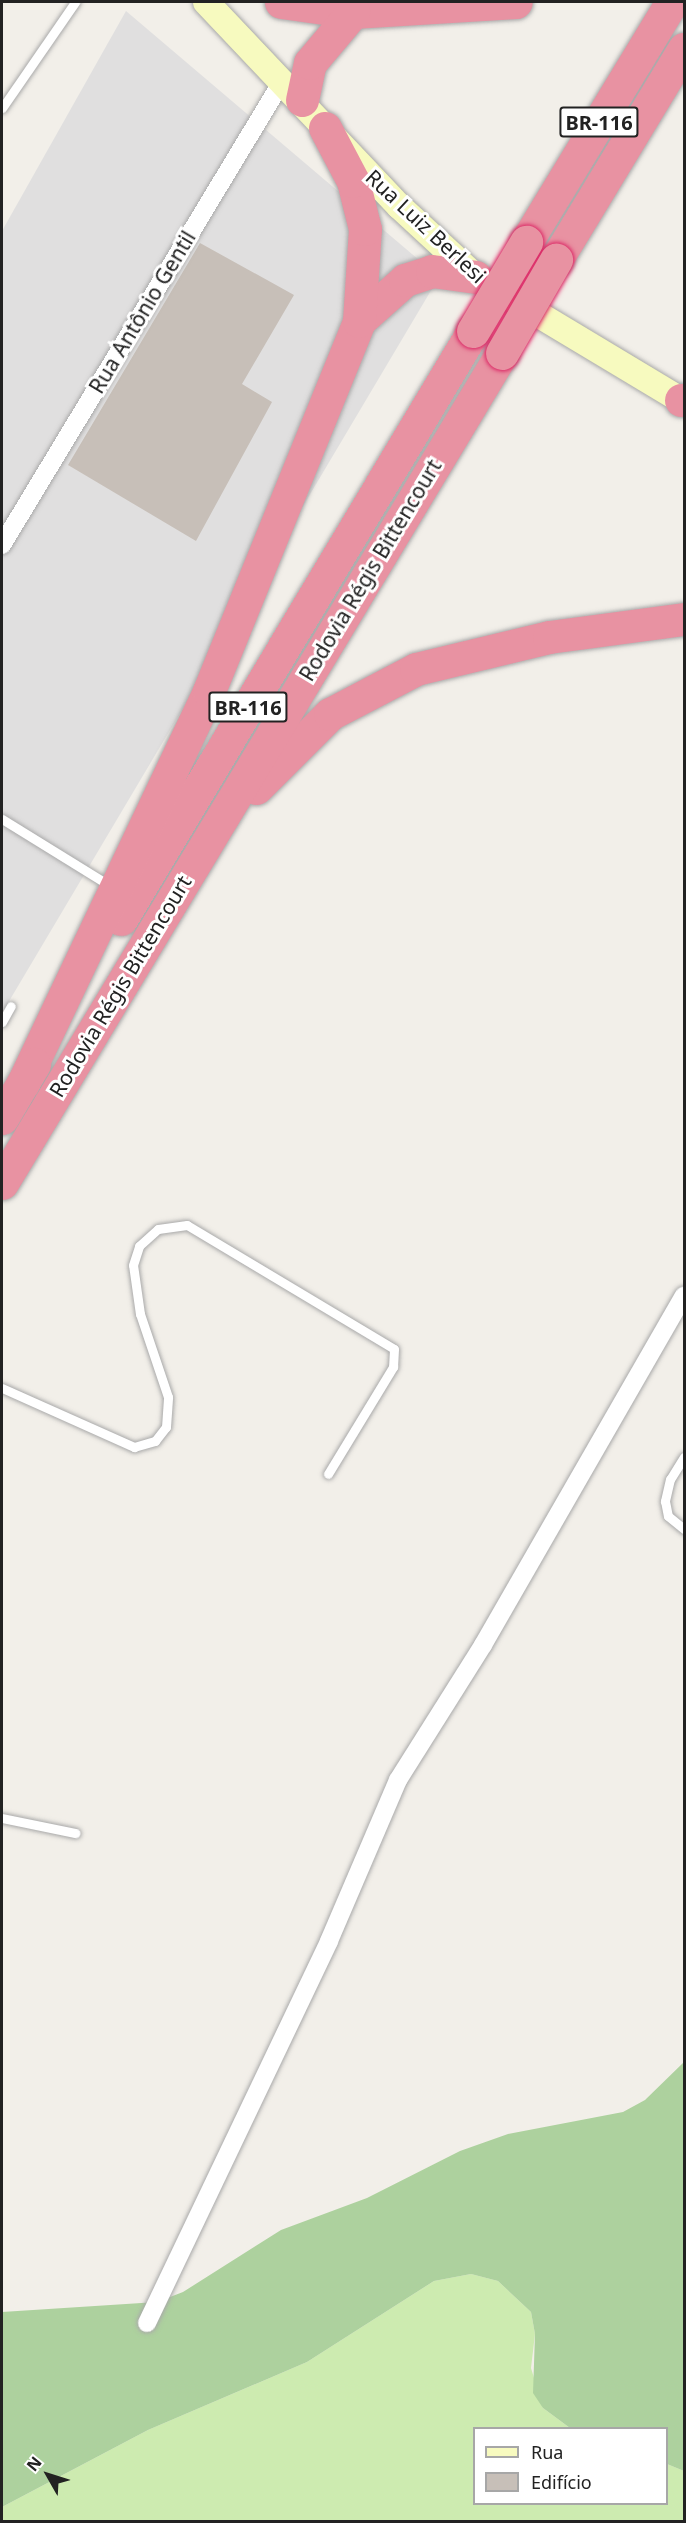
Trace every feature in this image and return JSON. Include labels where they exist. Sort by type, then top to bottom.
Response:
[{"type":"highway","points":[[282,2],[353,12],[516,2]]},
{"type":"highway","name":"Rodovia Régis Bittencourt","points":[[2,1118],[672,2]]},
{"type":"highway","points":[[292,90],[310,63],[353,12]]},
{"type":"highway","name":"Rodovia Régis Bittencourt","points":[[2,1183],[684,49]]},
{"type":"highway","points":[[23,1083],[209,691],[359,321],[365,229],[353,181],[325,128]]},
{"type":"highway","points":[[359,321],[405,280],[432,271],[476,277]]},
{"type":"highway","points":[[134,961],[261,781],[330,714],[416,669],[549,636],[680,618]]},
{"type":"street","name":"Rua Luiz Berlesi","points":[[206,2],[292,90],[399,206],[476,277],[683,401]]},
{"type":"street","name":"Rua Antônio Gentil","points":[[2,545],[292,90]]},
{"type":"street","points":[[147,2323],[329,1941],[398,1780],[483,1645],[684,1296]]},
{"type":"lane","points":[[2,108],[75,2]]},
{"type":"lane","points":[[2,819],[115,889]]},
{"type":"lane","points":[[2,1022],[11,1006]]},
{"type":"lane","points":[[2,1388],[134,1447],[155,1441],[166,1427],[168,1397],[140,1314],[133,1265],[139,1246],[158,1229],[188,1225],[394,1349],[393,1367],[328,1474]]},
{"type":"lane","points":[[684,1457],[670,1479],[665,1501],[668,1516],[684,1529]]},
{"type":"lane","points":[[2,1818],[75,1833]]},
{"type":"shaded area","points":[[126,11],[439,277],[2,1013],[2,231]]},
{"type":"green space","points":[[684,2062],[684,2471],[668,2464],[668,2427],[569,2427],[543,2408],[533,2393],[535,2334],[531,2312],[498,2281],[471,2274],[434,2281],[307,2362],[148,2430],[2,2507],[2,2312],[157,2302],[183,2292],[281,2230],[367,2198],[460,2151],[508,2134],[623,2112],[645,2100]]},
{"type":"green space","points":[[471,2274],[498,2281],[531,2312],[535,2334],[531,2368],[543,2408],[569,2427],[473,2427],[473,2505],[668,2505],[668,2464],[684,2471],[684,2521],[2,2522],[2,2507],[148,2430],[307,2362],[434,2281]]},
{"type":"building","points":[[200,243],[294,295],[242,384],[272,402],[196,541],[68,465]]}]
